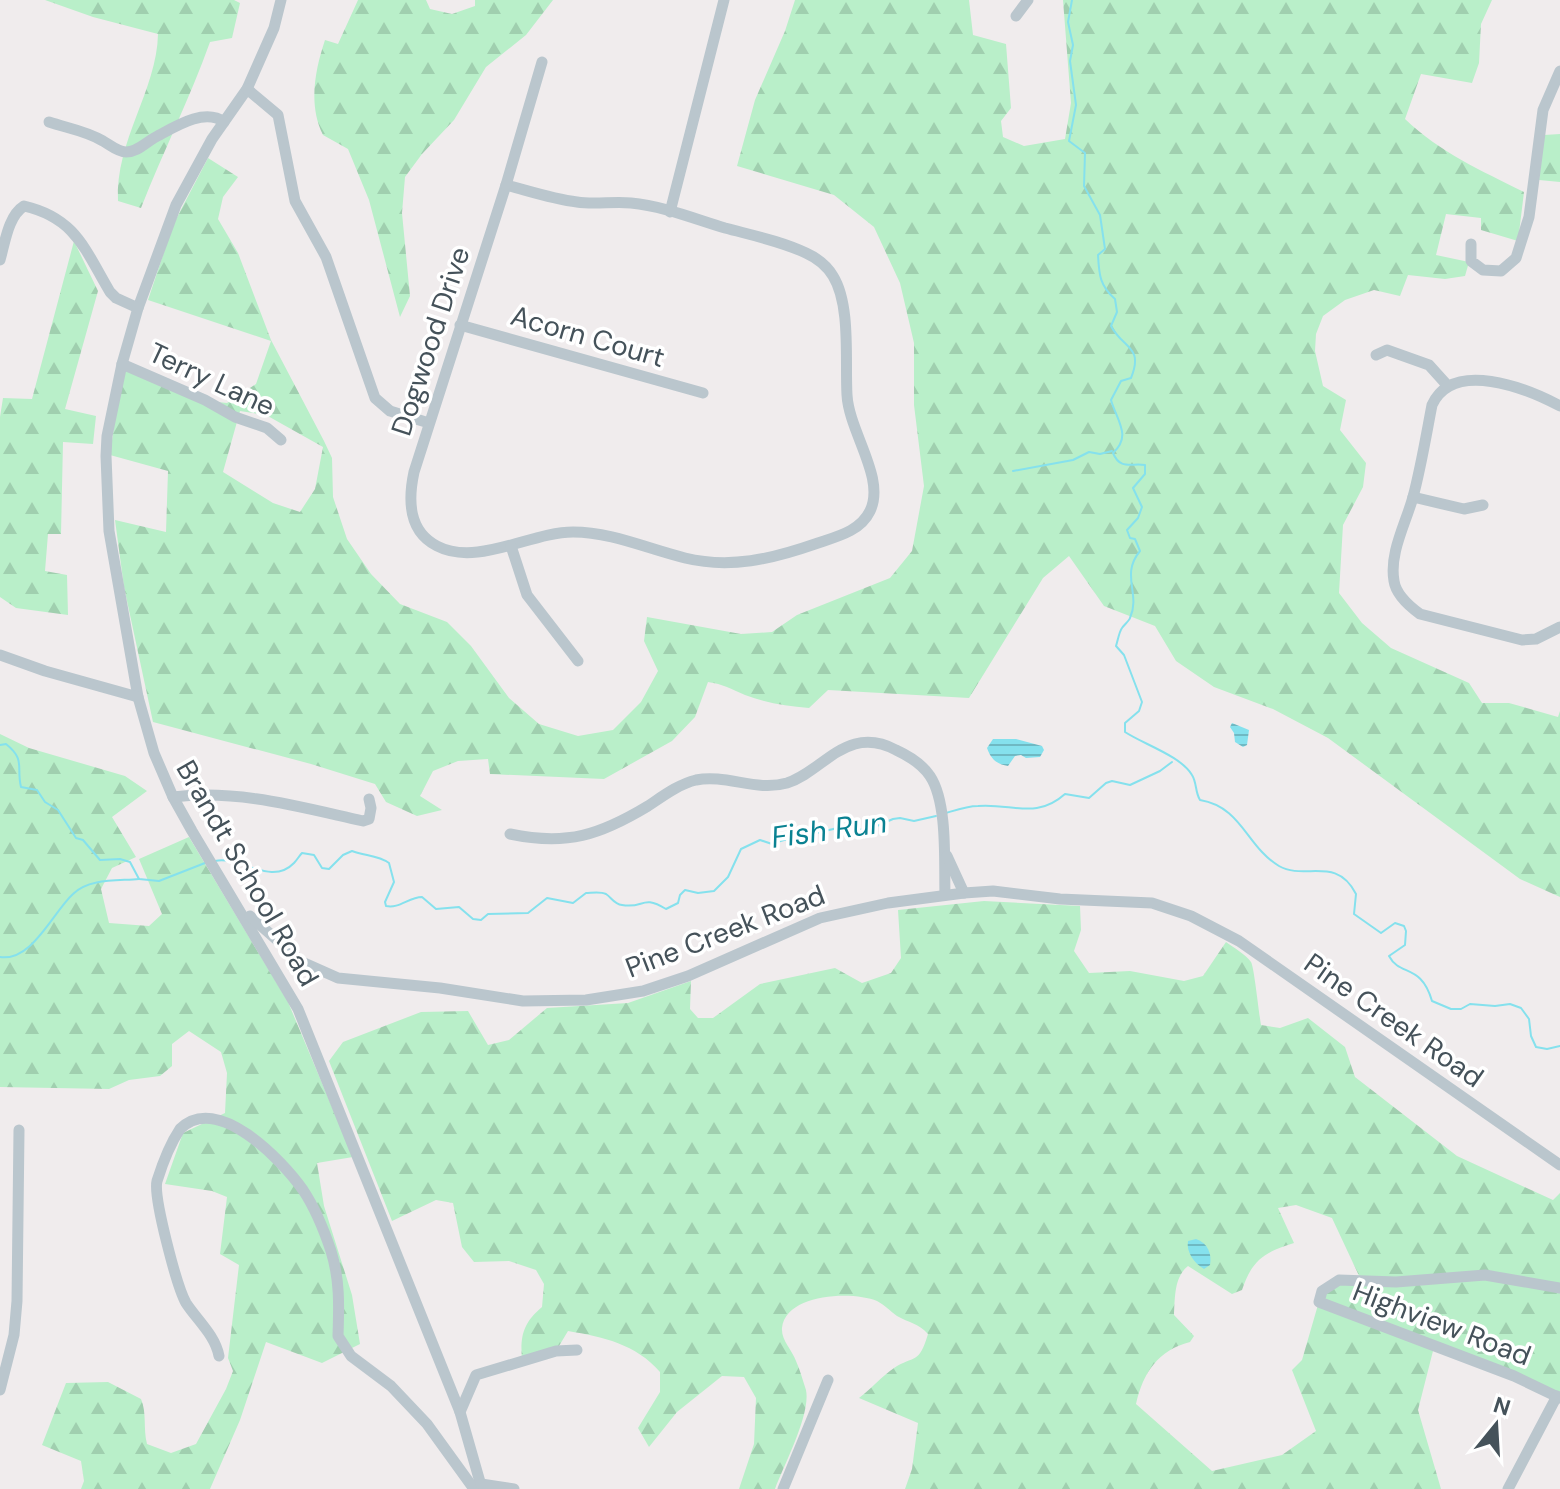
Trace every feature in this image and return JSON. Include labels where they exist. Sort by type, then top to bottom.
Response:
[{"type":"street","name":"Brandt School Road","points":[[281,0],[270,38],[247,89],[201,158],[176,205],[138,308],[107,436],[109,531],[138,697],[154,753],[173,797],[298,1009],[460,1412],[479,1487]]},
{"type":"street","points":[[670,212],[724,0]]},
{"type":"street","points":[[1016,16],[1028,0]]},
{"type":"street","points":[[506,185],[542,62]]},
{"type":"street","points":[[1471,244],[1471,261],[1483,270],[1501,271],[1516,258],[1529,217],[1543,110],[1560,71]]},
{"type":"street","points":[[247,89],[278,115],[295,201],[326,257],[371,390],[379,403],[390,411],[429,423]]},
{"type":"street","points":[[49,122],[97,137],[126,152],[198,118],[214,116],[224,122]]},
{"type":"street","name":"Dogwood Drive","points":[[506,185],[581,203],[630,203],[670,212],[795,248],[815,258],[833,277],[842,297],[849,418],[874,483],[871,509],[855,528],[842,535],[784,555],[734,563],[687,558],[587,532],[559,532],[511,546],[458,553],[433,544],[415,524],[409,499],[411,487],[506,185]]},
{"type":"street","points":[[0,260],[13,217],[19,209],[24,206],[52,214],[75,234],[110,292],[138,308]]},
{"type":"street","name":"Acorn Court","points":[[460,325],[703,393]]},
{"type":"street","points":[[1376,355],[1387,350],[1429,365],[1447,385]]},
{"type":"street","name":"Terry Lane","points":[[122,364],[205,400],[235,417],[267,428],[281,440]]},
{"type":"street","points":[[1560,406],[1532,393],[1477,379],[1447,385],[1432,405],[1413,497],[1393,570],[1394,584],[1408,606],[1420,614],[1509,638],[1536,639],[1560,627]]},
{"type":"street","points":[[1413,497],[1464,509],[1483,505]]},
{"type":"street","points":[[511,546],[527,595],[578,661]]},
{"type":"street","points":[[0,655],[138,697]]},
{"type":"street","points":[[510,834],[541,839],[580,838],[629,817],[693,781],[718,779],[759,785],[783,784],[842,749],[871,742],[916,761],[932,779],[947,856],[964,893]]},
{"type":"street","points":[[173,797],[206,793],[235,796],[363,821],[369,819],[369,799]]},
{"type":"street","points":[[945,895],[947,856]]},
{"type":"street","name":"Pine Creek Road","points":[[238,905],[302,962],[326,974],[351,980],[385,981],[544,1002],[606,998],[643,991],[688,976],[820,918],[888,903],[993,891],[1060,899],[1152,903],[1191,916],[1239,941],[1560,1165]]},
{"type":"street","points":[[219,1356],[213,1340],[185,1301],[177,1281],[156,1182],[180,1129],[190,1122],[209,1119],[219,1119],[242,1130],[274,1157],[305,1192],[321,1225],[335,1267],[340,1301],[338,1336],[351,1356],[391,1386],[479,1487],[514,1489]]},
{"type":"street","points":[[0,1390],[14,1335],[17,1301],[19,1130]]},
{"type":"street","name":"Highview Road","points":[[1558,1397],[1514,1376],[1319,1302],[1322,1291],[1339,1280],[1396,1282],[1485,1275],[1560,1288]]},
{"type":"street","points":[[460,1412],[476,1375],[564,1349],[577,1350]]},
{"type":"street","points":[[783,1489],[828,1380]]},
{"type":"street","points":[[1508,1489],[1558,1397]]},
{"type":"green space","points":[[45,0],[234,0],[240,3],[232,38],[210,42],[141,208],[118,201],[119,179],[129,137],[151,75],[158,34],[93,17]]},
{"type":"green space","points":[[358,0],[426,0],[430,9],[452,14],[475,6],[475,0],[553,0],[526,35],[486,67],[454,120],[405,177],[402,213],[410,296],[400,317],[369,200],[348,149],[323,135],[314,100],[318,63],[325,40],[338,44]]},
{"type":"green space","points":[[795,0],[969,0],[973,35],[1006,44],[1011,108],[1001,121],[1003,137],[1024,146],[1065,139],[1071,103],[1063,0],[1492,0],[1481,24],[1479,63],[1472,83],[1421,74],[1405,119],[1447,151],[1524,192],[1518,241],[1481,230],[1481,218],[1446,214],[1436,255],[1469,262],[1465,276],[1445,279],[1408,275],[1400,296],[1374,290],[1345,300],[1323,316],[1316,334],[1315,351],[1323,386],[1346,400],[1340,430],[1366,463],[1363,487],[1343,525],[1339,593],[1362,623],[1391,648],[1469,683],[1482,703],[1509,703],[1558,717],[1560,711],[1560,897],[1520,879],[1328,738],[1273,709],[1214,687],[1176,661],[1155,626],[1104,606],[1069,556],[1043,578],[969,698],[828,690],[809,708],[761,700],[708,682],[695,717],[672,741],[604,779],[490,774],[488,759],[458,761],[433,771],[420,796],[442,810],[417,816],[386,802],[375,784],[153,722],[124,587],[115,520],[166,532],[168,471],[110,455],[126,368],[199,400],[227,403],[256,384],[271,341],[148,300],[173,225],[208,158],[238,177],[223,197],[218,219],[238,253],[271,340],[332,458],[333,497],[347,539],[371,574],[400,604],[447,622],[471,646],[509,698],[539,724],[578,736],[613,730],[641,702],[658,671],[644,641],[647,617],[741,634],[772,632],[797,615],[890,578],[912,551],[924,486],[914,405],[914,343],[900,283],[874,227],[834,195],[737,166],[755,100]],"holes":[[[240,411],[266,415],[323,447],[315,489],[300,512],[273,503],[223,472]]]},
{"type":"green space","points":[[1560,134],[1560,182],[1539,180],[1544,135]]},
{"type":"green space","points":[[74,241],[98,291],[65,409],[96,416],[93,444],[63,442],[61,534],[48,534],[45,571],[67,575],[68,615],[16,608],[0,597],[0,417],[3,398],[32,399]]},
{"type":"green space","points":[[0,734],[29,748],[125,776],[147,791],[112,817],[136,857],[112,868],[101,889],[109,923],[149,926],[162,914],[139,859],[189,837],[288,1002],[353,1157],[317,1163],[324,1206],[352,1295],[360,1344],[322,1363],[266,1342],[240,1420],[210,1489],[81,1489],[84,1481],[81,1461],[42,1445],[66,1383],[108,1382],[141,1399],[147,1444],[171,1453],[196,1444],[233,1371],[228,1358],[239,1265],[220,1254],[227,1197],[212,1191],[165,1184],[183,1133],[225,1113],[227,1073],[221,1052],[189,1031],[172,1044],[172,1066],[160,1076],[129,1080],[109,1089],[0,1087]]},
{"type":"green space","points":[[984,901],[1080,906],[1081,930],[1074,951],[1089,973],[1130,971],[1184,981],[1203,976],[1226,942],[1239,951],[1252,965],[1261,1025],[1280,1028],[1308,1018],[1345,1047],[1355,1077],[1457,1156],[1553,1200],[1560,1193],[1560,1398],[1434,1347],[1418,1410],[1441,1489],[905,1489],[912,1469],[918,1423],[859,1398],[894,1368],[919,1355],[928,1334],[877,1301],[837,1296],[807,1301],[786,1316],[783,1337],[806,1390],[805,1412],[775,1489],[739,1489],[754,1444],[756,1398],[744,1377],[722,1376],[677,1412],[649,1447],[638,1428],[660,1392],[660,1372],[651,1362],[618,1343],[568,1331],[556,1351],[522,1360],[524,1330],[542,1307],[544,1284],[536,1270],[509,1261],[474,1262],[462,1247],[453,1203],[436,1200],[392,1221],[329,1061],[343,1042],[421,1012],[468,1011],[488,1045],[509,1040],[547,1008],[628,1003],[691,981],[690,1009],[698,1018],[713,1018],[760,984],[835,968],[862,983],[891,973],[901,958],[898,910]],"holes":[[[1296,1205],[1332,1218],[1361,1280],[1328,1285],[1322,1291],[1302,1360],[1292,1370],[1316,1431],[1282,1455],[1212,1471],[1136,1404],[1143,1382],[1154,1364],[1169,1351],[1190,1342],[1194,1336],[1174,1315],[1180,1276],[1188,1266],[1232,1294],[1242,1290],[1250,1271],[1260,1259],[1294,1243],[1278,1208]]]},
{"type":"water","points":[[1232,723],[1249,730],[1247,745],[1243,747],[1235,742],[1230,727]]},
{"type":"water","points":[[993,739],[1016,739],[1042,746],[1044,750],[1040,757],[1015,756],[1008,766],[994,760],[989,752],[987,748]]},
{"type":"water","points":[[1196,1239],[1204,1243],[1210,1253],[1210,1265],[1204,1269],[1188,1249],[1188,1241]]},
{"type":"waterway","points":[[1072,0],[1068,22],[1073,45],[1070,61],[1076,105],[1069,141],[1085,153],[1084,186],[1100,215],[1105,249],[1098,255],[1100,274],[1103,285],[1115,299],[1117,312],[1111,326],[1134,354],[1135,360],[1131,378],[1121,381],[1111,400],[1122,434],[1119,447],[1113,453],[1123,464],[1145,465],[1145,474],[1133,488],[1142,507],[1138,518],[1127,530],[1140,551],[1134,560],[1131,576],[1133,609],[1116,646],[1124,655],[1142,702],[1139,711],[1125,723],[1125,732],[1187,768],[1194,778],[1200,800],[1225,810],[1279,866],[1289,870],[1339,875],[1356,894],[1354,914],[1381,933],[1395,923],[1404,926],[1405,945],[1389,956],[1399,967],[1422,981],[1432,1001],[1451,1009],[1461,1009],[1470,1004],[1510,1004],[1521,1008],[1529,1019],[1536,1047],[1547,1049],[1560,1046]]},
{"type":"waterway","points":[[1013,471],[1073,460],[1089,452],[1100,454],[1112,451]]},
{"type":"waterway","name":"Fish Run","points":[[0,745],[6,744],[16,755],[21,787],[37,790],[45,802],[58,810],[76,838],[83,840],[100,860],[130,862],[139,879],[159,881],[205,863]]},
{"type":"waterway","name":"Fish Run","points":[[946,813],[974,806],[1034,808],[1054,802],[1065,794],[1089,798],[1106,783],[1112,781],[1130,785],[1172,762]]},
{"type":"waterway","name":"Fish Run","points":[[215,861],[225,860],[275,872],[285,870],[302,853],[314,855],[322,868],[329,869],[352,851],[389,863],[394,882],[386,906],[422,897],[436,909],[459,907],[473,919],[481,920],[488,914],[528,913],[547,898],[573,903],[586,893],[606,894],[619,904],[629,906],[647,902],[666,909],[678,903],[685,890],[698,893],[714,891],[728,877],[741,849],[760,840],[772,844],[847,825],[865,831],[893,819],[914,821],[936,816]]},
{"type":"waterway","points":[[0,957],[22,952],[32,944],[65,902],[87,885],[139,879]]}]
